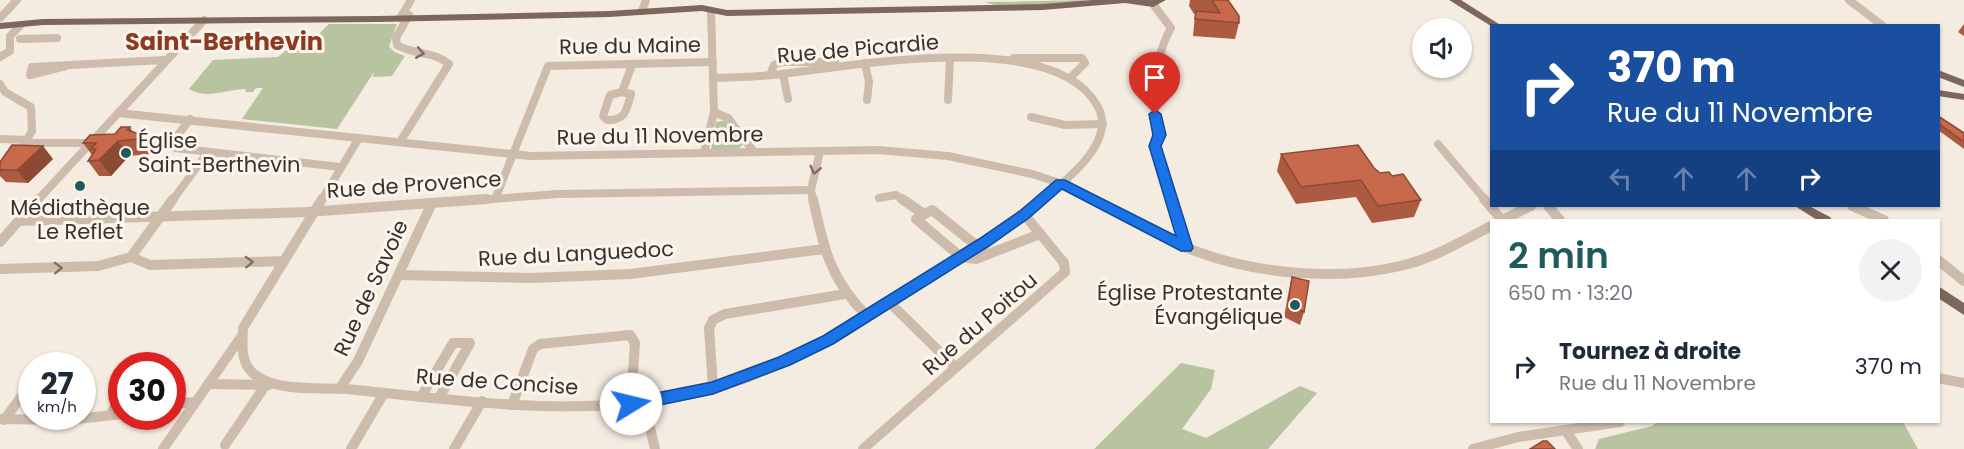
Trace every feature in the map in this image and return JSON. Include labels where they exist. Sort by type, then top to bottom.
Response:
[{"type":"main road","points":[[0,26],[20,26],[43,22],[642,11],[651,14],[711,10],[727,13],[983,4],[1042,5],[1105,0]]},
{"type":"main road","points":[[983,4],[1043,7],[1125,0],[1150,1]]},
{"type":"main road","points":[[1454,0],[1494,24]]},
{"type":"main road","points":[[0,19],[32,18],[43,22]]},
{"type":"main road","points":[[1940,72],[1964,84]]},
{"type":"main road","points":[[1940,95],[1964,97]]},
{"type":"main road","points":[[1803,207],[1824,219]]},
{"type":"main road","points":[[1940,292],[1964,310]]},
{"type":"street","points":[[0,19],[17,0]]},
{"type":"street","points":[[400,142],[448,64],[438,56],[406,50],[397,45],[396,38],[411,0]]},
{"type":"street","points":[[642,11],[646,0]]},
{"type":"street","points":[[1851,0],[1882,24]]},
{"type":"street","points":[[1150,1],[1172,28],[1163,41],[1154,102],[1160,135],[1155,146],[1186,248]]},
{"type":"street","points":[[704,153],[714,112],[711,10]]},
{"type":"street","points":[[0,242],[87,143],[204,20]]},
{"type":"street","points":[[0,57],[10,51],[10,36],[20,26]]},
{"type":"street","points":[[20,39],[57,38]]},
{"type":"street","name":"Rue de Picardie","points":[[713,78],[783,74],[865,63],[950,59],[1005,60],[1032,57],[1082,58],[1085,63],[1070,78]]},
{"type":"street","points":[[948,100],[950,59]]},
{"type":"street","points":[[66,66],[164,60]]},
{"type":"street","name":"Rue de Picardie","points":[[1005,60],[1046,69],[1070,78],[1091,97],[1100,111],[1103,124]]},
{"type":"street","name":"Rue du Maine","points":[[512,155],[549,66],[713,62]]},
{"type":"street","points":[[770,75],[774,65],[782,62],[850,64]]},
{"type":"street","points":[[865,63],[869,82],[867,100]]},
{"type":"street","points":[[622,92],[632,65]]},
{"type":"street","points":[[783,74],[788,99]]},
{"type":"street","points":[[0,84],[5,92],[31,106],[32,131],[28,142],[13,163]]},
{"type":"street","name":"Rue du 11 Novembre","points":[[118,112],[512,155],[562,157],[878,150],[948,156],[1012,169],[1060,183],[1186,248],[1276,271],[1314,274],[1356,273],[1401,266],[1438,253],[1490,227]]},
{"type":"street","points":[[714,112],[728,118],[754,152]]},
{"type":"street","points":[[1031,117],[1065,125],[1103,124],[1099,140],[1091,154],[1060,183]]},
{"type":"street","points":[[190,119],[175,136],[171,144],[175,148],[340,167]]},
{"type":"street","points":[[225,445],[269,385],[248,367],[244,359],[241,337],[243,328],[312,211],[359,138]]},
{"type":"street","points":[[0,139],[87,143]]},
{"type":"street","points":[[1438,144],[1490,206]]},
{"type":"street","points":[[820,151],[811,190],[824,249],[845,294],[867,316]]},
{"type":"street","points":[[0,269],[98,266],[131,257],[208,152]]},
{"type":"street","points":[[496,197],[512,155]]},
{"type":"street","name":"Rue de Concise","points":[[208,384],[340,388],[512,405],[582,408],[631,404],[713,388],[785,361],[828,340],[961,257],[1024,214],[1060,183]]},
{"type":"street","name":"Rue de Provence","points":[[20,221],[312,211],[496,197],[811,190]]},
{"type":"street","points":[[879,198],[896,195],[924,214]]},
{"type":"street","name":"Rue de Savoie","points":[[340,388],[358,361],[432,203]]},
{"type":"street","points":[[1491,207],[1501,219]]},
{"type":"street","points":[[1504,219],[1529,207]]},
{"type":"street","points":[[1549,207],[1559,219]]},
{"type":"street","points":[[1854,207],[1882,219]]},
{"type":"street","points":[[987,254],[932,210],[916,219],[961,257],[976,259],[1040,234]]},
{"type":"street","name":"Rue du Poitou","points":[[863,449],[1065,272],[1064,263],[1024,214]]},
{"type":"street","name":"Rue du Languedoc","points":[[400,275],[532,278],[630,274],[824,249]]},
{"type":"street","points":[[131,257],[150,265],[284,261]]},
{"type":"street","points":[[1940,262],[1964,281]]},
{"type":"street","points":[[713,388],[709,328],[713,320],[725,314],[845,294]]},
{"type":"street","points":[[889,302],[955,367]]},
{"type":"street","points":[[512,405],[533,349],[540,344],[630,335],[636,343],[631,404]]},
{"type":"street","points":[[163,449],[241,337]]},
{"type":"street","points":[[421,397],[453,343],[470,343],[439,398]]},
{"type":"street","points":[[1940,378],[1964,383]]},
{"type":"street","points":[[351,449],[384,393]]},
{"type":"street","points":[[2,420],[18,400]]},
{"type":"street","points":[[454,449],[482,401]]},
{"type":"street","points":[[650,401],[649,424],[655,449]]},
{"type":"street","points":[[186,403],[195,402]]},
{"type":"street","points":[[2,420],[68,420],[108,415]]},
{"type":"street","points":[[1473,449],[1518,437],[1614,423]]},
{"type":"street","points":[[1566,431],[1578,449]]},
{"type":"green space","points":[[1093,0],[1020,6],[993,5],[986,2]]},
{"type":"green space","points":[[329,24],[397,24],[389,46],[394,52],[405,56],[392,76],[373,77],[374,72],[337,129],[242,119],[263,88],[256,88],[253,92],[239,89],[210,94],[189,89],[213,60],[278,57],[296,42],[319,34]]},
{"type":"green space","points":[[726,121],[743,144],[738,150],[711,150],[716,122]]},
{"type":"green space","points":[[1181,363],[1215,370],[1211,389],[1182,429],[1206,438],[1300,386],[1317,393],[1268,449],[1094,449]]},
{"type":"green space","points":[[1656,423],[1904,423],[1918,449],[1595,449],[1599,439],[1652,426]]},
{"type":"building","points":[[1212,0],[1228,0],[1239,16],[1239,23],[1195,19],[1196,11],[1220,13]]},
{"type":"building","points":[[1940,117],[1964,133],[1964,142],[1940,124]]},
{"type":"building","points":[[121,127],[130,127],[127,130],[151,138],[118,141],[99,160],[88,161],[96,149],[91,149],[96,143],[83,143],[90,135],[115,134]]},
{"type":"building","points":[[12,145],[43,146],[17,170],[0,170],[0,162]]},
{"type":"building","points":[[1358,145],[1380,173],[1389,172],[1392,176],[1403,174],[1421,200],[1378,206],[1361,180],[1301,187],[1281,154]]},
{"type":"building","points":[[1292,277],[1309,281],[1304,312],[1288,304]]},
{"type":"building","points":[[1547,441],[1555,449],[1530,449]]},
{"type":"place","name":"Église Saint-Berthevin","points":[[126,153]]},
{"type":"place","name":"Médiathèque Le Reflet","points":[[80,186]]},
{"type":"place","name":"Église Protestante Évangélique","points":[[1295,305]]},
{"type":"district","name":"Saint-Berthevin","points":[[224,42]]},
{"type":"route","points":[[631,404],[713,388],[785,361],[828,340],[984,242],[1024,214],[1060,183],[1186,248],[1155,146],[1160,135],[1155,114]]}]
